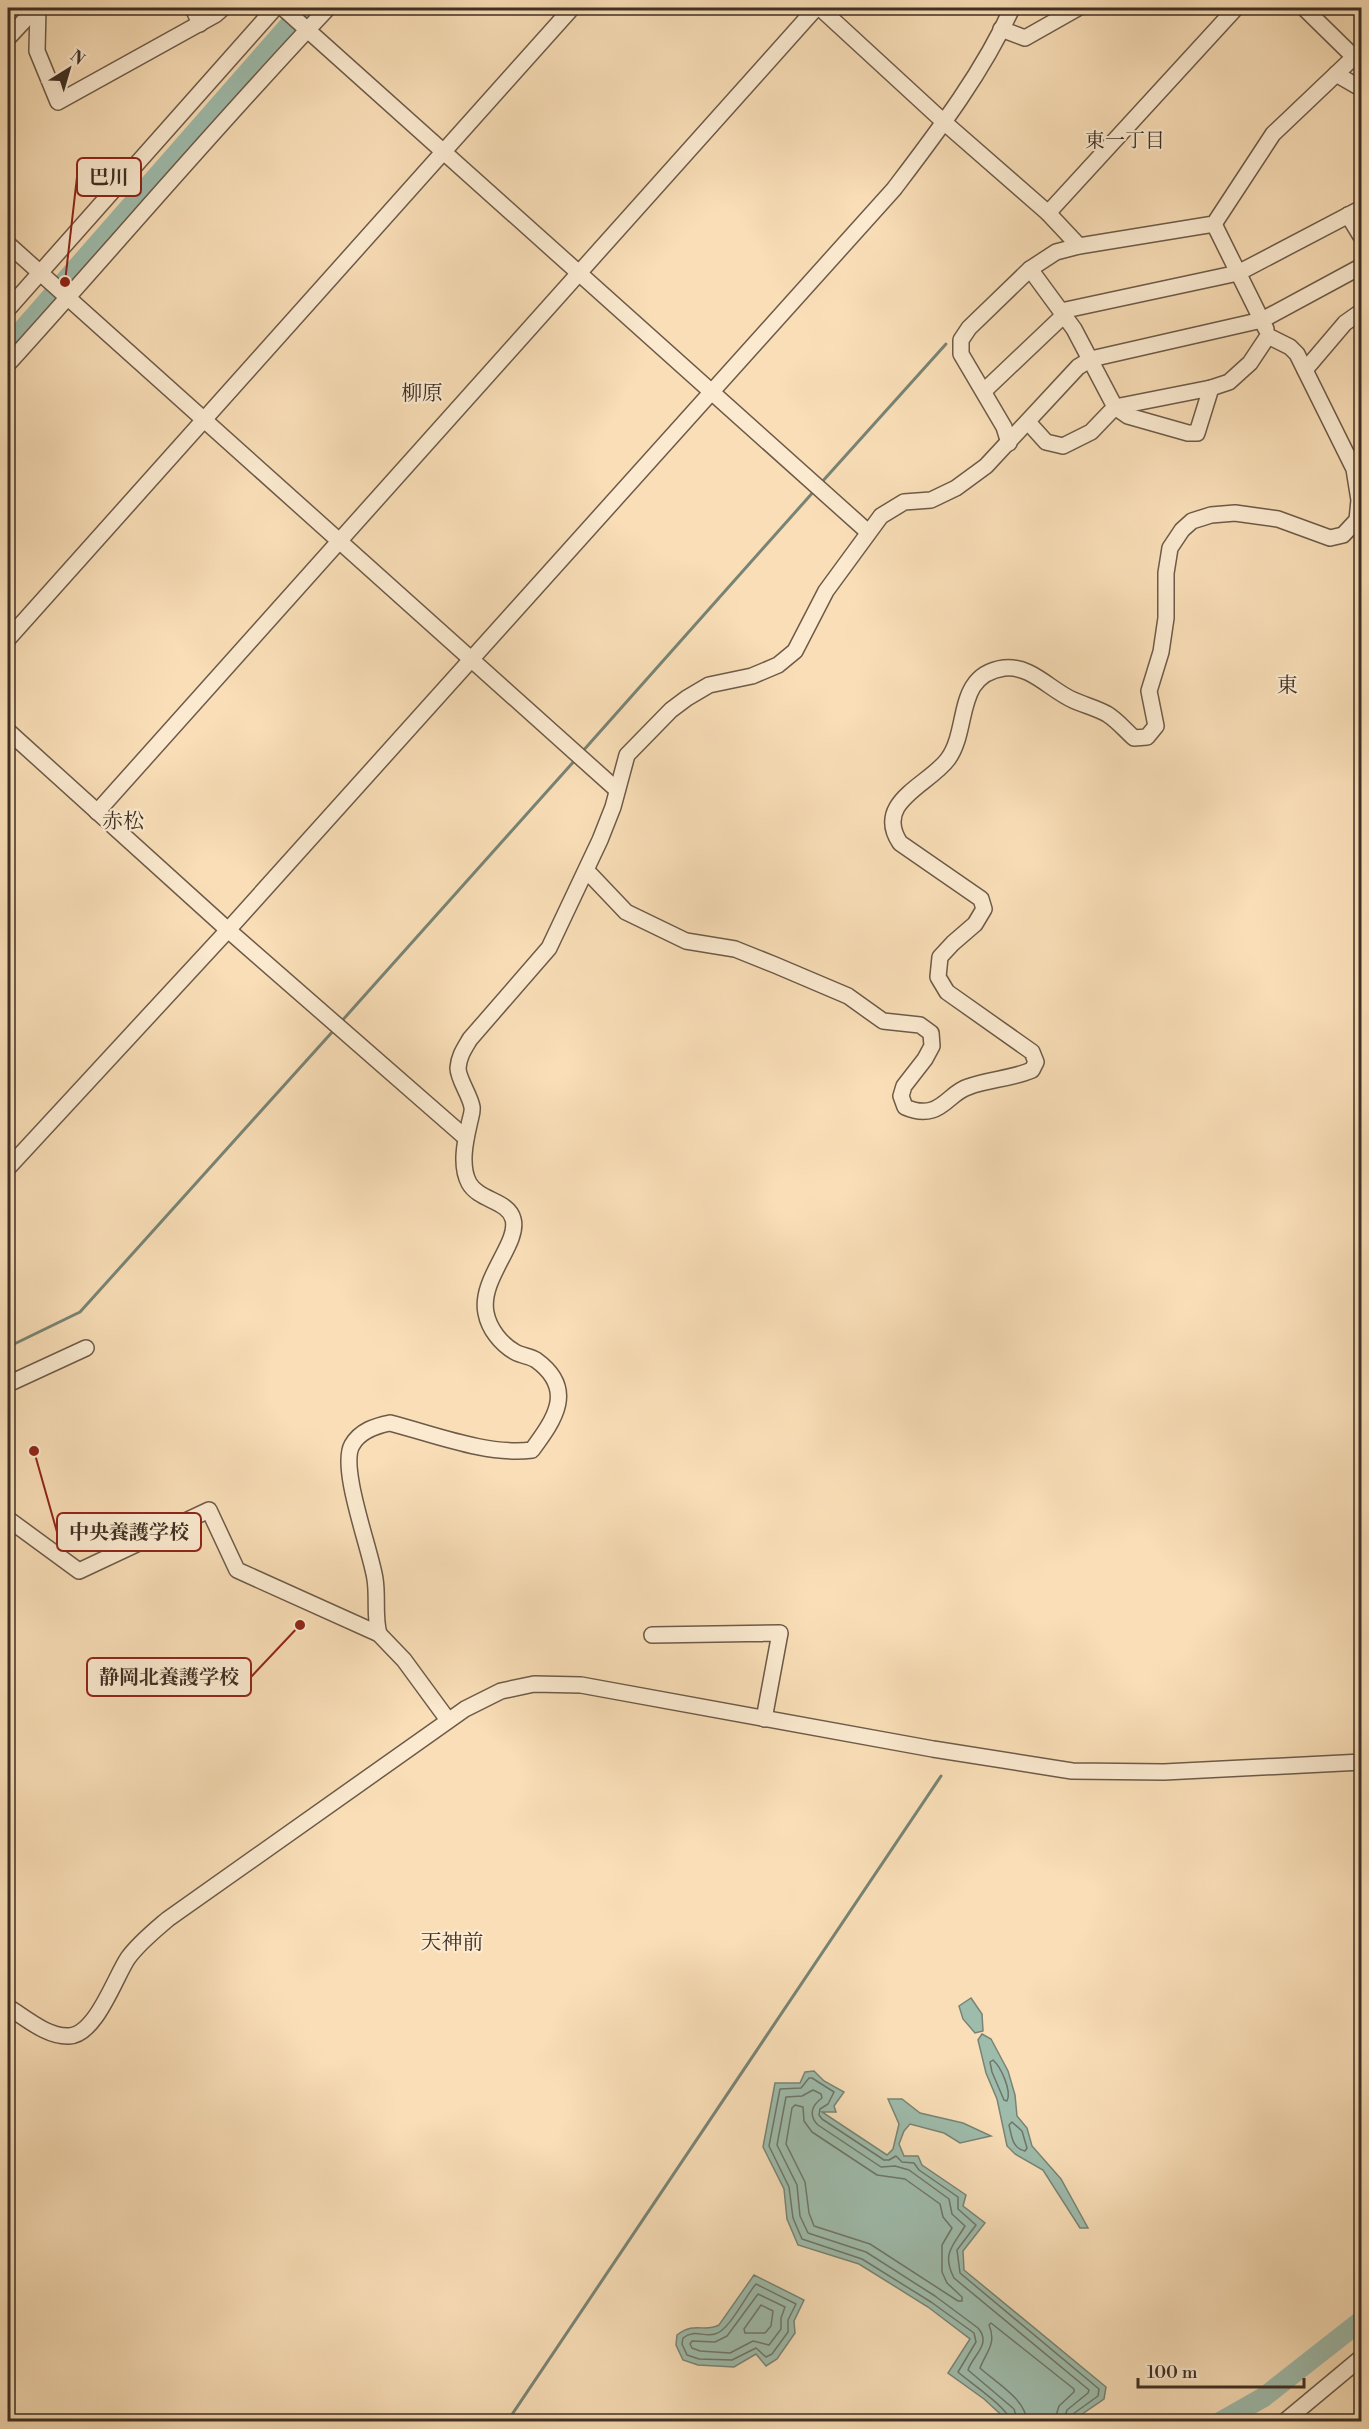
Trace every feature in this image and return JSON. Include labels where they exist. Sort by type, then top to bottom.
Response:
[{"type":"street","points":[[37,8],[37,51],[58,102],[201,24],[223,8]]},
{"type":"street","points":[[8,39],[37,8]]},
{"type":"street","points":[[193,8],[201,24]]},
{"type":"street","points":[[8,309],[275,8]]},
{"type":"street","points":[[283,8],[868,532]]},
{"type":"street","points":[[8,364],[123,237],[159,193],[328,8]]},
{"type":"street","points":[[8,639],[572,8]]},
{"type":"street","points":[[97,812],[816,8]]},
{"type":"street","points":[[820,8],[945,123],[1048,213],[1079,246]]},
{"type":"street","points":[[8,1168],[228,930],[894,189],[945,123],[986,58],[1012,8]]},
{"type":"street","points":[[1001,28],[1025,38],[1078,8]]},
{"type":"street","points":[[1048,213],[1236,8]]},
{"type":"street","points":[[1009,443],[1004,427],[962,354],[961,340],[969,328],[1030,270],[1056,252],[1079,246],[1214,224],[1273,134],[1358,54],[1304,8]]},
{"type":"street","points":[[1336,74],[1362,89]]},
{"type":"street","points":[[984,391],[1063,313],[1238,273],[1355,211],[1362,238]]},
{"type":"street","points":[[587,871],[626,912],[686,941],[735,949],[848,996],[883,1021],[920,1025],[931,1033],[933,1039],[926,1059],[904,1086],[901,1096],[905,1107],[912,1111],[924,1112],[936,1109],[964,1088],[989,1080],[1019,1076],[1032,1070],[1036,1062],[1032,1053],[947,992],[938,977],[940,957],[975,924],[984,909],[981,899],[900,843],[892,832],[891,823],[897,808],[913,789],[947,760],[957,744],[968,692],[981,676],[1004,668],[1027,671],[1071,699],[1108,714],[1134,738],[1147,737],[1156,726],[1149,691],[1161,652],[1166,618],[1166,573],[1170,548],[1182,530],[1192,521],[1235,513],[1278,519],[1330,538],[1343,535],[1357,520],[1359,500],[1354,469],[1297,354],[1290,347],[1268,336],[1214,224]]},
{"type":"street","points":[[8,244],[617,790]]},
{"type":"street","points":[[379,1634],[376,1624],[376,1581],[349,1467],[348,1457],[351,1446],[359,1436],[377,1425],[390,1424],[479,1446],[515,1452],[532,1450],[552,1424],[558,1405],[560,1391],[552,1376],[535,1359],[515,1352],[495,1335],[486,1313],[485,1294],[514,1232],[513,1218],[507,1208],[477,1194],[469,1184],[464,1170],[466,1138],[473,1109],[466,1086],[458,1071],[460,1055],[470,1039],[549,948],[587,871],[613,807],[627,755],[671,710],[687,698],[709,685],[752,676],[778,665],[795,651],[826,591],[881,516],[904,502],[931,500],[956,488],[986,466],[1078,368],[1091,359],[1262,320],[1362,266]]},
{"type":"street","points":[[1030,270],[1063,313],[1091,359],[1115,407],[1128,416],[1188,433],[1197,433],[1211,388]]},
{"type":"street","points":[[1305,370],[1345,323],[1362,312]]},
{"type":"street","points":[[1028,422],[1046,442],[1063,446],[1091,432],[1115,407],[1211,388],[1229,382],[1250,363],[1268,336]]},
{"type":"street","points":[[8,731],[228,930],[466,1138]]},
{"type":"street","points":[[8,1383],[86,1348]]},
{"type":"street","points":[[8,1519],[79,1571],[209,1510],[237,1570],[379,1634],[404,1660],[448,1720]]},
{"type":"street","points":[[652,1635],[780,1633],[764,1719]]},
{"type":"street","points":[[8,2007],[50,2033],[73,2036],[85,2030],[96,2016],[129,1957],[168,1919],[448,1720],[501,1691],[534,1684],[581,1685],[764,1719],[1072,1771],[1164,1772],[1362,1762]]},
{"type":"street","points":[[1284,2421],[1362,2357]]},
{"type":"water","points":[[971,1998],[982,2014],[983,2031],[975,2033],[963,2019],[959,2006]]},
{"type":"water","points":[[982,2034],[991,2039],[1008,2071],[1015,2095],[1017,2116],[1027,2128],[1032,2146],[1061,2179],[1088,2228],[1080,2228],[1043,2170],[1015,2154],[1007,2146],[997,2099],[986,2073],[978,2040]]},
{"type":"water","points":[[814,2071],[824,2081],[844,2092],[834,2106],[836,2112],[822,2112],[887,2155],[893,2149],[899,2124],[888,2099],[902,2099],[920,2113],[963,2123],[991,2136],[960,2143],[944,2133],[910,2124],[904,2131],[899,2144],[904,2156],[918,2156],[922,2165],[966,2195],[963,2206],[985,2223],[963,2251],[964,2270],[1106,2387],[1104,2399],[1072,2421],[1008,2421],[984,2399],[948,2373],[970,2339],[928,2307],[859,2264],[798,2245],[787,2219],[784,2189],[763,2147],[775,2083],[800,2083],[805,2072]]},
{"type":"water","points":[[754,2275],[804,2300],[794,2321],[795,2333],[777,2359],[766,2366],[756,2354],[734,2367],[698,2365],[683,2360],[676,2345],[677,2335],[689,2329],[719,2325]]},
{"type":"waterway","points":[[8,346],[304,8]]},
{"type":"waterway","points":[[821,483],[946,344]]},
{"type":"waterway","points":[[582,752],[815,490]]},
{"type":"waterway","points":[[340,1023],[576,759]]},
{"type":"waterway","points":[[8,1347],[80,1312],[334,1030]]},
{"type":"waterway","points":[[507,2422],[941,1776]]},
{"type":"waterway","points":[[1220,2422],[1264,2397],[1362,2320]]},
{"type":"place","name":"巴川","points":[[65,282]]},
{"type":"place","name":"中央養護学校","points":[[34,1451]]},
{"type":"place","name":"静岡北養護学校","points":[[300,1625]]},
{"type":"district","name":"東一丁目","points":[[1125,140]]},
{"type":"district","name":"柳原","points":[[422,393]]},
{"type":"district","name":"東","points":[[1287,685]]},
{"type":"district","name":"赤松","points":[[123,821]]},
{"type":"district","name":"天神前","points":[[452,1942]]}]
